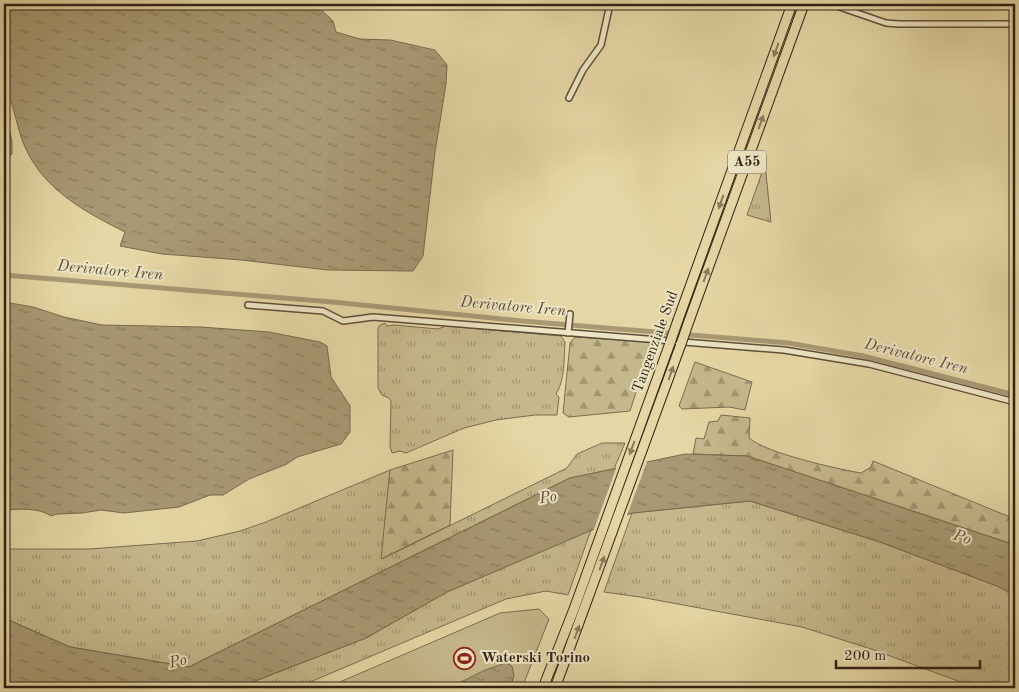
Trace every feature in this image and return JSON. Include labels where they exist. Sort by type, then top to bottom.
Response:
[{"type":"highway","name":"Tangenziale Sud","points":[[543,688],[574,609],[792,4]]},
{"type":"highway","name":"Tangenziale Sud","points":[[555,688],[804,4]]},
{"type":"highway","points":[[539,688],[555,659]]},
{"type":"highway","points":[[560,688],[566,660]]},
{"type":"street","points":[[569,98],[583,70],[601,44],[610,4]]},
{"type":"street","points":[[831,4],[886,22],[899,24],[1015,24]]},
{"type":"street","points":[[248,305],[323,311],[343,320],[373,316],[784,350],[869,364],[1015,402]]},
{"type":"street","points":[[568,333],[570,314]]},
{"type":"green space","points":[[765,164],[771,222],[747,215]]},
{"type":"green space","points":[[385,323],[387,326],[438,329],[446,326],[561,336],[565,342],[564,362],[563,376],[556,394],[559,397],[557,415],[535,415],[496,420],[464,428],[406,453],[400,451],[392,453],[390,446],[391,401],[382,395],[378,388],[378,328]]},
{"type":"green space","points":[[575,337],[652,342],[630,411],[569,417],[563,413],[570,343]]},
{"type":"green space","points":[[695,362],[752,382],[745,410],[729,407],[682,409],[679,406]]},
{"type":"green space","points":[[721,415],[750,418],[749,438],[758,444],[786,455],[861,473],[871,467],[873,461],[1015,519],[1015,545],[747,456],[693,454],[696,438],[704,439],[709,422],[718,421]]},
{"type":"green space","points":[[602,443],[625,443],[614,469],[570,478],[189,667],[70,647],[4,618],[4,549],[89,549],[197,541],[240,531],[266,522],[390,470],[382,559],[567,468],[577,454]]},
{"type":"green space","points":[[453,450],[450,525],[381,559],[390,470]]},
{"type":"green space","points":[[750,501],[880,542],[997,586],[1015,595],[1015,688],[977,688],[871,649],[802,627],[604,592],[632,513]]},
{"type":"green space","points":[[591,530],[568,595],[546,591],[506,599],[296,688],[237,688],[366,638],[447,592]]},
{"type":"green space","name":"Waterski Torino","points":[[539,609],[549,619],[522,688],[326,688],[500,613]]},
{"type":"water","points":[[4,4],[315,4],[333,21],[336,32],[360,39],[390,40],[435,50],[447,65],[446,84],[435,152],[423,256],[413,271],[328,270],[241,260],[162,254],[120,246],[125,232],[81,208],[54,188],[33,162],[25,147],[11,100],[4,85]]},
{"type":"water","points":[[4,108],[12,141],[12,154],[8,157],[4,157]]},
{"type":"water","points":[[4,302],[33,307],[64,317],[102,325],[201,327],[269,332],[320,342],[327,346],[331,377],[350,406],[350,432],[341,444],[297,457],[287,464],[249,479],[223,495],[210,495],[179,507],[124,513],[101,510],[51,516],[41,511],[28,509],[4,511]]},
{"type":"water","name":"Po","points":[[685,454],[747,456],[1015,545],[1015,595],[997,586],[880,542],[750,501],[632,513],[447,592],[366,638],[237,688],[21,688],[4,682],[4,618],[70,647],[189,667],[570,478]]},
{"type":"water","points":[[506,663],[512,666],[514,676],[510,688],[449,688],[485,670]]},
{"type":"pier","points":[[648,459],[626,518],[593,532],[617,466]]},
{"type":"waterway","name":"Derivatore Iren","points":[[4,275],[788,343],[863,356],[1015,395]]},
{"type":"place","name":"Waterski Torino","points":[[465,658]]}]
